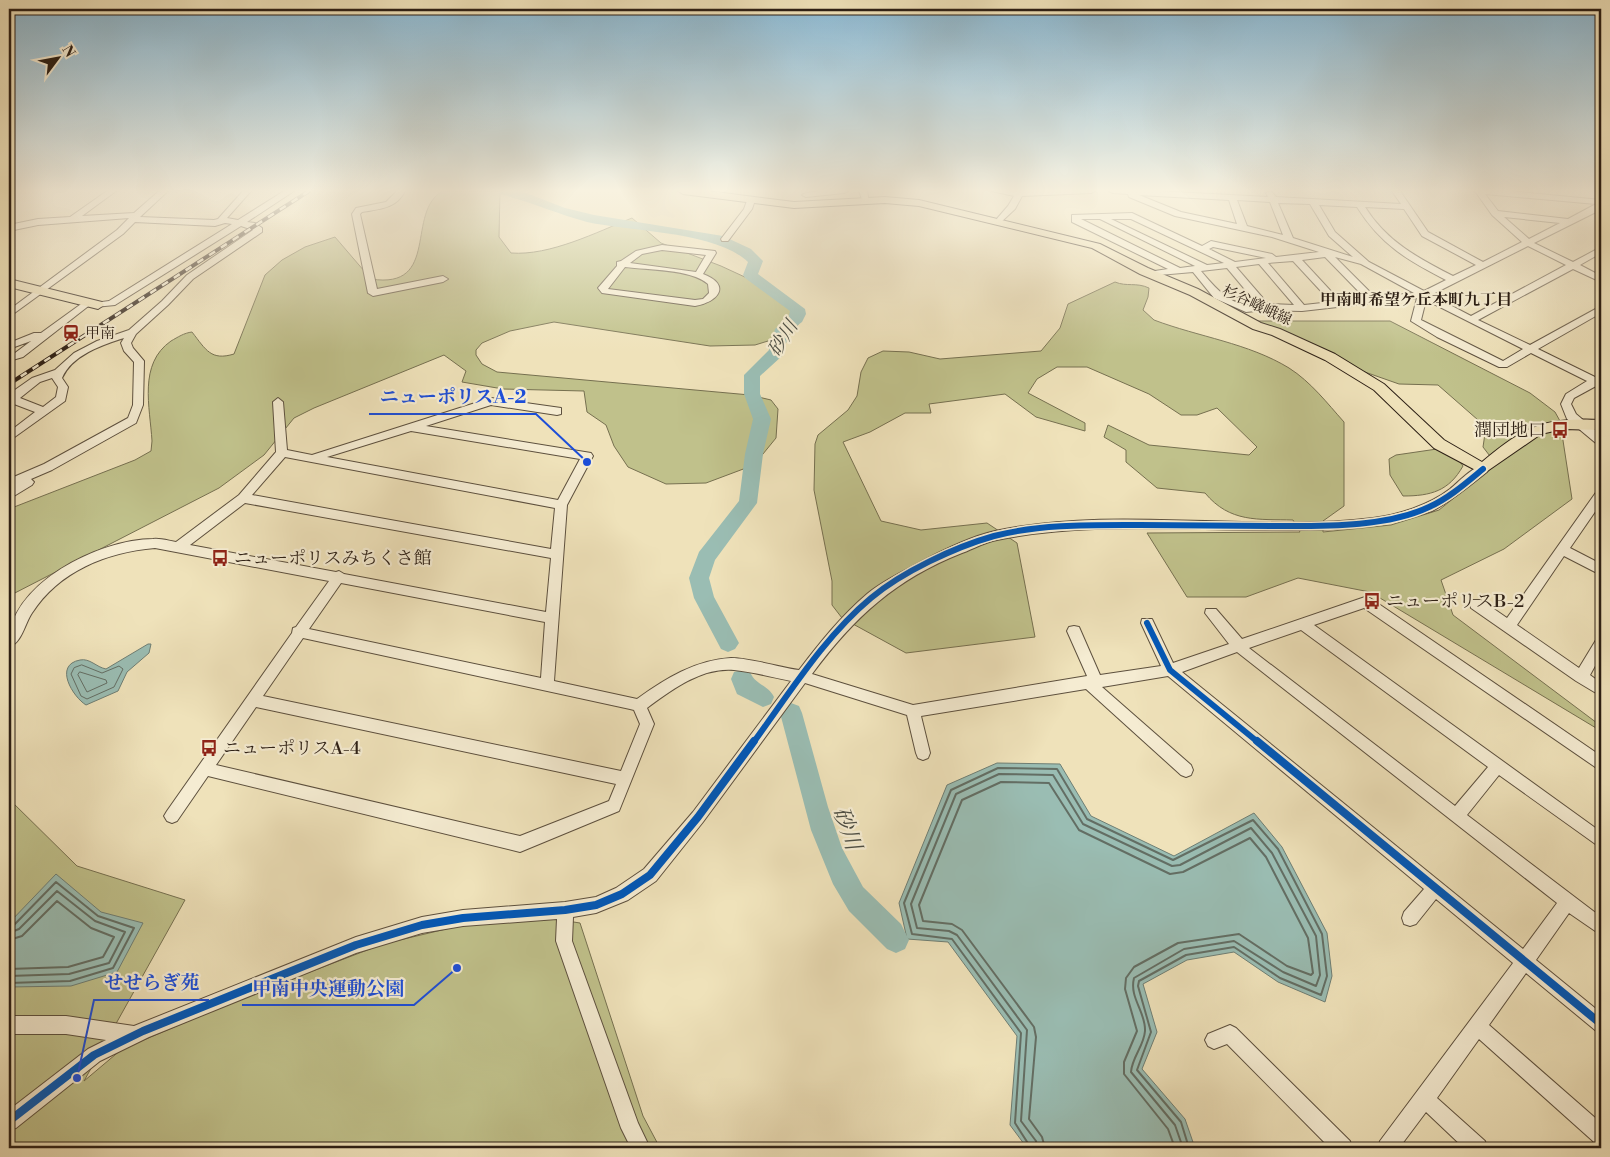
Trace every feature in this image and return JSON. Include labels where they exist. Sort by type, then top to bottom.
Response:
[{"type":"main road","name":"杉谷嶬峨線","points":[[1092,245],[1151,274],[1194,292],[1257,326],[1306,345],[1356,372],[1379,387],[1439,444],[1483,469]]},
{"type":"main road","points":[[9,283],[93,304]]},
{"type":"main road","points":[[1483,469],[1508,447],[1533,430],[1544,426],[1601,425]]},
{"type":"street","points":[[9,314],[102,245]]},
{"type":"street","points":[[9,346],[29,342],[93,304],[112,303],[204,245]]},
{"type":"street","points":[[9,484],[48,467],[132,420],[138,405],[139,360],[126,343],[132,332],[165,303],[190,277],[237,245]]},
{"type":"street","points":[[363,245],[373,293],[443,279]]},
{"type":"street","points":[[1126,245],[1179,271]]},
{"type":"street","points":[[1159,245],[1206,268]]},
{"type":"street","points":[[1192,245],[1232,265],[1264,307]]},
{"type":"street","points":[[1203,250],[1210,245]]},
{"type":"street","points":[[1216,245],[1284,260]]},
{"type":"street","points":[[1306,245],[1366,264],[1530,350],[1599,381]]},
{"type":"street","points":[[1344,245],[1366,264]]},
{"type":"street","points":[[1392,245],[1453,280]]},
{"type":"street","points":[[1445,245],[1482,265]]},
{"type":"street","points":[[1195,269],[1217,296],[1246,310],[1264,307],[1302,308],[1423,295],[1524,245]]},
{"type":"street","points":[[1532,245],[1601,279]]},
{"type":"street","points":[[620,264],[698,275],[706,278],[714,286],[714,294],[701,303],[605,291],[603,288],[620,264],[631,255],[648,248],[712,253],[698,275]]},
{"type":"street","points":[[1471,320],[1601,250]]},
{"type":"street","points":[[1151,274],[1284,260],[1328,253]]},
{"type":"street","points":[[1328,253],[1372,300]]},
{"type":"street","points":[[1294,258],[1337,303]]},
{"type":"street","points":[[1262,262],[1302,308]]},
{"type":"street","points":[[1423,295],[1416,321],[1440,335],[1503,365],[1601,309]]},
{"type":"street","points":[[9,437],[60,399],[64,392],[57,378],[68,360],[118,335],[132,332]]},
{"type":"street","points":[[9,358],[19,355],[29,342]]},
{"type":"street","points":[[45,412],[18,402],[15,398],[16,394],[36,380],[58,374]]},
{"type":"street","points":[[1599,381],[1568,398],[1568,412],[1578,424],[1601,441]]},
{"type":"street","points":[[314,458],[491,401],[557,411]]},
{"type":"street","points":[[180,546],[243,498],[282,453],[278,402]]},
{"type":"street","points":[[411,427],[586,456],[562,505],[547,685]]},
{"type":"street","points":[[282,453],[562,505]]},
{"type":"street","points":[[9,495],[48,467]]},
{"type":"street","points":[[9,1121],[94,1055],[134,1035],[387,934],[463,918],[565,910],[596,905],[622,894],[650,875],[698,817],[846,622],[871,598],[890,584],[942,556],[994,536],[1046,528],[1101,525],[1330,526],[1375,522],[1427,508],[1452,494],[1483,469]]},
{"type":"street","points":[[1508,627],[1601,494]]},
{"type":"street","points":[[243,498],[558,555]]},
{"type":"street","points":[[9,642],[23,614],[34,600],[47,585],[67,571],[115,548],[155,543],[339,576],[552,618]]},
{"type":"street","points":[[1562,549],[1601,570]]},
{"type":"street","points":[[172,816],[298,632],[339,576]]},
{"type":"street","points":[[639,706],[660,690],[690,673],[721,663],[803,677],[913,711],[1170,670],[1364,602],[1601,764]]},
{"type":"street","points":[[1476,604],[1601,690]]},
{"type":"street","points":[[1211,613],[1238,646],[1601,927]]},
{"type":"street","points":[[1147,623],[1170,670],[1601,1024]]},
{"type":"street","points":[[1303,624],[1601,841]]},
{"type":"street","points":[[298,632],[639,706]]},
{"type":"street","points":[[1074,632],[1092,682],[1186,770]]},
{"type":"street","points":[[1582,677],[1601,644]]},
{"type":"street","points":[[252,700],[626,779]]},
{"type":"street","points":[[206,768],[520,844],[614,806],[647,724],[639,706]]},
{"type":"street","points":[[913,711],[923,753]]},
{"type":"street","points":[[1456,815],[1498,766]]},
{"type":"street","points":[[1410,918],[1435,888]]},
{"type":"street","points":[[1387,1148],[1425,1099],[1568,901]]},
{"type":"street","points":[[565,910],[564,940],[567,950],[630,1128],[641,1148]]},
{"type":"street","points":[[9,1025],[66,1025],[134,1035]]},
{"type":"street","points":[[1477,1026],[1601,1135]]},
{"type":"street","points":[[1214,1040],[1230,1034],[1343,1148]]},
{"type":"street","points":[[1425,1099],[1478,1148]]},
{"type":"green space","points":[[311,245],[342,245],[371,279],[393,279],[406,273],[415,261],[419,245],[505,245],[511,253],[526,253],[563,245],[666,245],[721,266],[775,291],[792,309],[798,324],[794,333],[755,345],[710,346],[554,322],[510,331],[482,343],[476,350],[476,355],[482,364],[497,372],[750,395],[771,400],[778,409],[776,438],[754,465],[706,483],[666,484],[628,467],[614,446],[606,425],[587,412],[584,391],[503,389],[462,382],[466,371],[444,355],[294,418],[264,455],[219,488],[9,596],[9,509],[135,460],[151,451],[152,441],[148,400],[150,374],[154,362],[161,351],[171,341],[192,332],[205,349],[214,355],[226,356],[234,354],[265,275],[282,260],[305,247]]},
{"type":"green space","points":[[1115,282],[1149,288],[1143,310],[1154,320],[1257,352],[1289,368],[1312,386],[1344,422],[1344,506],[1323,521],[1323,532],[1391,525],[1439,510],[1496,464],[1483,447],[1486,427],[1438,385],[1399,384],[1362,371],[1252,321],[1390,321],[1530,393],[1555,412],[1560,421],[1572,499],[1504,549],[1441,580],[1453,615],[1601,726],[1601,731],[1370,592],[1298,578],[1246,597],[1187,597],[1147,533],[1300,532],[1293,520],[1268,520],[1245,517],[1224,510],[1205,493],[1157,488],[1126,462],[1126,450],[1104,437],[1108,425],[1149,445],[1249,455],[1257,447],[1217,408],[1197,415],[1181,415],[1149,394],[1087,367],[1057,367],[1037,379],[1028,393],[1085,423],[1085,431],[1036,417],[1005,394],[929,404],[931,413],[905,413],[870,432],[843,442],[881,521],[921,530],[987,523],[1017,543],[1035,637],[906,653],[842,618],[832,605],[832,581],[814,490],[815,444],[818,435],[848,410],[857,396],[861,372],[868,358],[883,351],[909,352],[940,359],[1041,351],[1060,328],[1068,304]]},
{"type":"green space","points":[[1437,449],[1458,459],[1463,466],[1458,474],[1445,486],[1431,493],[1403,496],[1390,475],[1389,459],[1396,455]]},
{"type":"green space","points":[[9,799],[77,866],[185,900],[84,1081],[122,1049],[255,993],[383,944],[467,924],[548,918],[580,923],[643,1116],[660,1148],[9,1148]]},
{"type":"water","points":[[151,644],[149,653],[127,672],[118,691],[86,705],[71,689],[67,674],[68,668],[72,663],[87,660],[106,669]]},
{"type":"water","points":[[997,763],[1060,764],[1091,816],[1174,856],[1254,813],[1282,847],[1327,933],[1332,976],[1325,1002],[1278,982],[1234,952],[1187,960],[1143,984],[1157,1032],[1142,1069],[1185,1119],[1195,1148],[1027,1148],[1010,1125],[1017,1036],[948,942],[907,939],[899,903],[947,785]]},
{"type":"water","points":[[56,874],[101,912],[143,923],[117,972],[71,986],[9,987],[9,923]]},
{"type":"waterway","name":"砂川","points":[[728,643],[704,598],[699,578],[706,557],[748,503],[754,454],[762,419],[752,394],[752,375],[776,352],[783,329],[794,322],[798,314],[797,309],[750,275],[756,261],[746,252],[733,245]]},
{"type":"waterway","name":"砂川","points":[[742,679],[745,687],[763,697]]},
{"type":"waterway","name":"砂川","points":[[791,713],[823,830],[842,875],[854,896],[896,940]]},
{"type":"railway","points":[[9,384],[225,245]]},
{"type":"cycle path","points":[[9,1121],[94,1055],[143,1031],[356,945],[422,925],[463,918],[565,910],[596,905],[622,894],[650,875],[698,817],[812,663],[847,622],[871,598],[890,584],[942,556],[994,536],[1046,528],[1101,525],[1330,526],[1375,522],[1427,508],[1452,494],[1483,469]]},
{"type":"cycle path","points":[[1147,623],[1170,670],[1601,1024]]},
{"type":"place","name":"甲南","points":[[71,333]]},
{"type":"place","name":"潤団地口","points":[[1560,430]]},
{"type":"place","name":"ニューポリスA-2","points":[[587,462]]},
{"type":"place","name":"ニューポリスみちくさ館","points":[[220,558]]},
{"type":"place","name":"ニューポリスB-2","points":[[1372,601]]},
{"type":"place","name":"ニューポリスA-4","points":[[209,748]]},
{"type":"place","name":"甲南中央運動公園","points":[[457,968]]},
{"type":"place","name":"せせらぎ苑","points":[[77,1078]]},
{"type":"district","name":"甲南町希望ケ丘本町九丁目","points":[[1416,299]]}]
